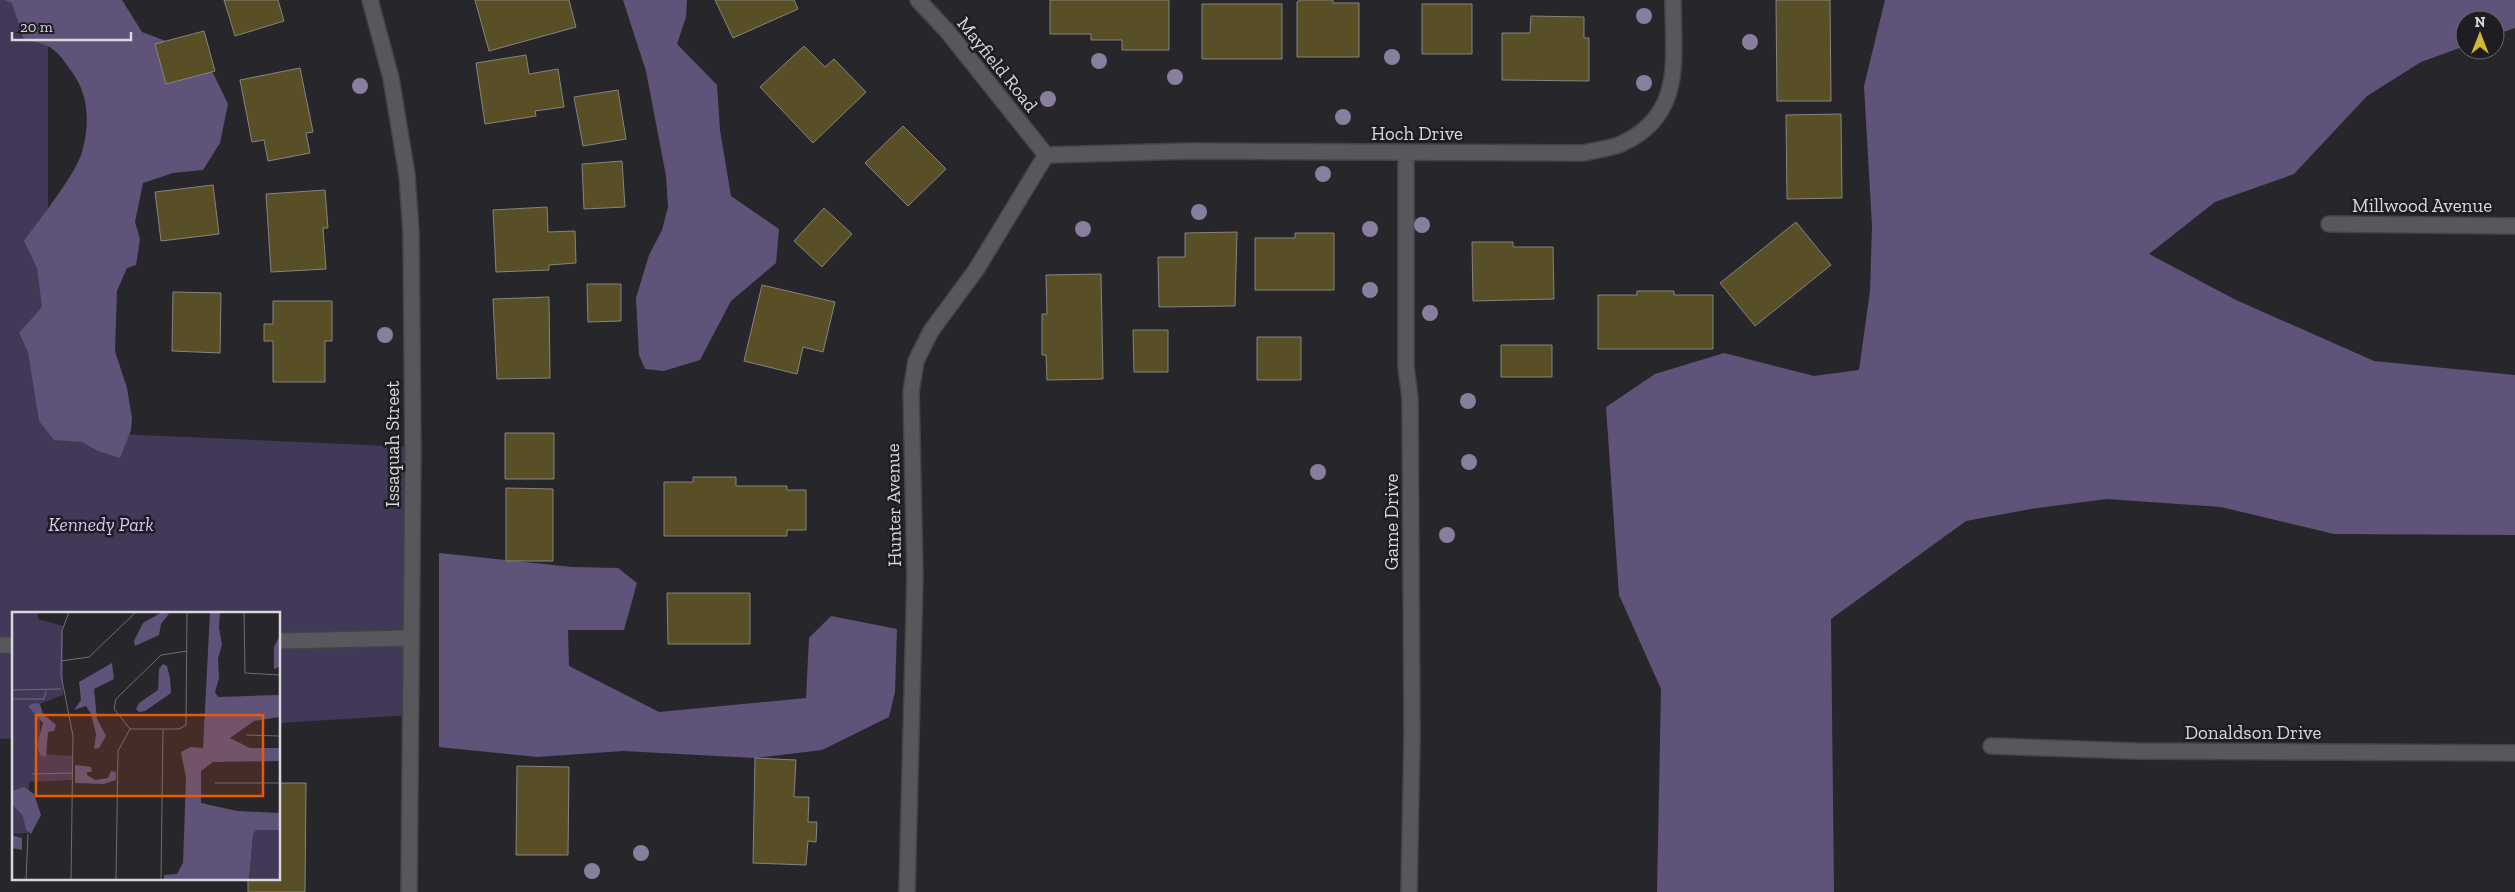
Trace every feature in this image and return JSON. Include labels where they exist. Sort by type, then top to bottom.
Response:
[{"type":"street","name":"Issaquah Street","points":[[370,0],[391,78],[407,175],[411,232],[413,448],[410,638],[410,892]]},
{"type":"street","name":"Mayfield Road","points":[[918,0],[947,31],[1046,155]]},
{"type":"street","name":"Hoch Drive","points":[[1046,155],[1192,151],[1584,153],[1620,144],[1648,128],[1666,103],[1673,80],[1673,0]]},
{"type":"street","name":"Game Drive","points":[[1406,153],[1406,367],[1410,398],[1412,736],[1409,892]]},
{"type":"street","name":"Hunter Avenue","points":[[907,892],[915,576],[911,392],[916,361],[931,331],[976,270],[1046,155]]},
{"type":"street","name":"Millwood Avenue","points":[[2329,224],[2515,226]]},
{"type":"street","points":[[280,640],[410,638]]},
{"type":"street","name":"Donaldson Drive","points":[[1991,746],[2136,751],[2515,754]]},
{"type":"green space","name":"Kennedy Park","points":[[0,0],[48,0],[48,431],[413,447],[411,715],[280,723],[280,612],[12,612],[12,738],[0,739]]},
{"type":"shaded area","points":[[4,0],[122,0],[142,32],[187,49],[213,73],[228,104],[220,143],[203,170],[173,173],[143,183],[135,222],[140,239],[136,265],[127,268],[117,291],[115,351],[127,388],[132,418],[131,430],[120,458],[98,451],[82,442],[54,440],[39,421],[28,352],[19,333],[42,307],[37,268],[24,241],[73,172],[85,141],[87,120],[85,100],[78,81],[52,49],[24,40],[12,3]]},
{"type":"shaded area","points":[[623,0],[687,0],[686,17],[677,44],[717,85],[720,130],[731,196],[779,229],[776,263],[731,301],[700,360],[664,371],[645,369],[639,355],[636,298],[649,255],[662,230],[668,207],[666,176],[646,71]]},
{"type":"shaded area","points":[[1885,0],[2515,0],[2515,28],[2505,32],[2505,10],[2455,10],[2455,50],[2421,62],[2367,96],[2294,174],[2215,202],[2149,254],[2236,300],[2374,361],[2515,375],[2515,535],[2334,534],[2221,507],[2107,499],[2031,509],[1966,521],[1831,619],[1834,892],[1657,892],[1661,689],[1619,595],[1606,407],[1655,374],[1724,353],[1814,376],[1859,370],[1870,291],[1872,226],[1864,86]]},
{"type":"shaded area","points":[[439,553],[572,567],[618,568],[637,583],[624,630],[568,630],[569,666],[659,712],[806,698],[809,638],[831,616],[897,629],[895,692],[889,717],[822,750],[755,758],[623,751],[537,757],[439,747]]},
{"type":"building","points":[[224,0],[278,0],[284,21],[235,36]]},
{"type":"building","points":[[475,0],[569,0],[576,27],[489,51]]},
{"type":"building","points":[[715,0],[794,0],[798,9],[733,38]]},
{"type":"building","points":[[1050,0],[1169,0],[1169,50],[1122,50],[1122,40],[1091,40],[1091,34],[1050,34]]},
{"type":"building","points":[[1300,0],[1333,0],[1333,3],[1359,3],[1359,57],[1297,57],[1297,2]]},
{"type":"building","points":[[1776,0],[1830,0],[1831,101],[1777,101]]},
{"type":"building","points":[[1202,4],[1282,4],[1282,59],[1202,59]]},
{"type":"building","points":[[1422,4],[1472,4],[1472,54],[1422,54]]},
{"type":"building","points":[[1531,16],[1584,17],[1584,38],[1589,38],[1589,81],[1502,80],[1502,33],[1530,33]]},
{"type":"building","points":[[204,31],[215,71],[166,84],[155,44]]},
{"type":"building","points":[[804,46],[825,67],[834,59],[866,92],[813,143],[760,87]]},
{"type":"building","points":[[526,55],[529,74],[558,69],[564,107],[535,111],[536,116],[485,124],[476,63]]},
{"type":"building","points":[[300,68],[313,132],[306,133],[310,153],[268,161],[264,140],[252,142],[240,80]]},
{"type":"building","points":[[618,90],[626,139],[583,146],[574,97]]},
{"type":"building","points":[[1841,114],[1842,198],[1787,199],[1786,115]]},
{"type":"building","points":[[903,126],[946,169],[908,206],[865,163]]},
{"type":"building","points":[[622,161],[625,207],[584,209],[582,164]]},
{"type":"building","points":[[213,185],[219,234],[161,241],[155,192]]},
{"type":"building","points":[[325,190],[328,228],[323,228],[326,269],[271,272],[266,194]]},
{"type":"building","points":[[547,207],[548,232],[575,231],[576,263],[549,265],[549,270],[496,272],[493,210]]},
{"type":"building","points":[[824,208],[852,234],[822,267],[794,241]]},
{"type":"building","points":[[1796,222],[1831,265],[1755,326],[1720,283]]},
{"type":"building","points":[[1237,232],[1235,306],[1159,307],[1158,257],[1185,257],[1185,233]]},
{"type":"building","points":[[1295,233],[1334,233],[1334,290],[1255,290],[1255,238],[1295,238]]},
{"type":"building","points":[[1472,242],[1513,242],[1513,247],[1553,247],[1554,299],[1473,301]]},
{"type":"building","points":[[1101,274],[1103,379],[1047,380],[1046,355],[1042,355],[1042,314],[1047,314],[1046,275]]},
{"type":"building","points":[[587,284],[621,284],[621,321],[588,322]]},
{"type":"building","points":[[762,285],[835,302],[823,352],[803,347],[797,374],[744,361]]},
{"type":"building","points":[[1637,291],[1674,291],[1674,295],[1713,295],[1713,349],[1598,349],[1598,295],[1637,295]]},
{"type":"building","points":[[173,292],[221,293],[220,353],[172,351]]},
{"type":"building","points":[[549,297],[550,378],[497,379],[493,299]]},
{"type":"building","points":[[273,301],[332,301],[332,341],[325,341],[325,382],[273,382],[273,341],[264,341],[264,324],[273,324]]},
{"type":"building","points":[[1133,330],[1168,330],[1168,372],[1134,372]]},
{"type":"building","points":[[1257,337],[1301,337],[1301,380],[1257,380]]},
{"type":"building","points":[[1501,345],[1552,345],[1552,377],[1501,377]]},
{"type":"building","points":[[505,433],[554,433],[554,479],[505,479]]},
{"type":"building","points":[[693,477],[736,477],[736,486],[787,486],[787,490],[806,490],[806,530],[787,530],[787,536],[664,536],[664,482],[693,482]]},
{"type":"building","points":[[506,488],[553,489],[553,561],[506,561]]},
{"type":"building","points":[[667,593],[750,593],[750,644],[668,644]]},
{"type":"building","points":[[755,758],[796,760],[794,797],[809,797],[808,822],[817,822],[816,842],[808,841],[806,865],[753,863]]},
{"type":"building","points":[[517,766],[569,767],[568,855],[516,855]]},
{"type":"building","points":[[280,783],[306,783],[305,892],[248,892],[248,880],[280,880]]}]
